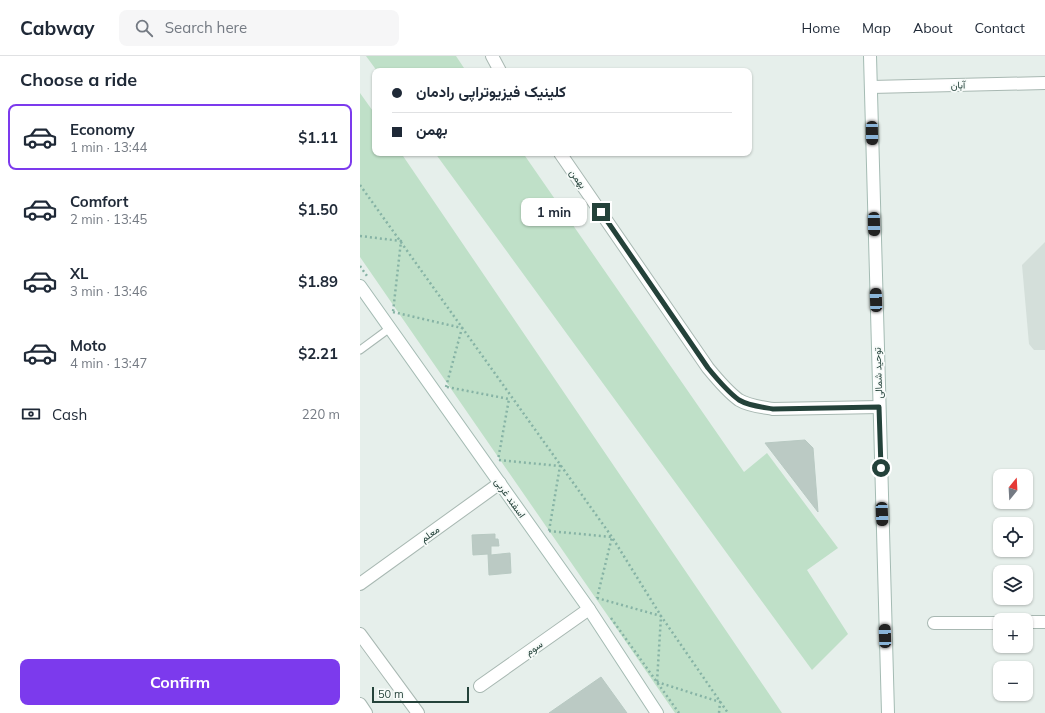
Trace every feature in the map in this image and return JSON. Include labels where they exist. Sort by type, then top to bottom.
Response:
[{"type":"street","points":[[492,56],[498,68]]},
{"type":"street","name":"توحید شمالی","points":[[870,56],[888,713]]},
{"type":"street","name":"آبان","points":[[871,87],[1045,83]]},
{"type":"street","name":"بهمن","points":[[562,156],[708,368],[739,400],[756,406],[773,409],[879,407]]},
{"type":"street","name":"اسفند غربی","points":[[360,286],[589,609],[655,711]]},
{"type":"street","name":"معلم","points":[[360,584],[500,483]]},
{"type":"street","name":"سوم","points":[[480,686],[589,609]]},
{"type":"street","points":[[934,623],[993,622]]},
{"type":"street","points":[[1033,622],[1045,622]]},
{"type":"street","points":[[360,634],[418,713]]},
{"type":"street","points":[[360,704],[366,713]]},
{"type":"lane","points":[[360,350],[390,328]]},
{"type":"path","points":[[360,185],[612,537],[661,616],[728,713]]},
{"type":"path","points":[[360,236],[401,241]]},
{"type":"path","points":[[401,241],[393,312],[462,328]]},
{"type":"path","points":[[462,328],[446,387],[509,399],[498,460],[560,466]]},
{"type":"path","points":[[560,466],[549,531],[612,537]]},
{"type":"path","points":[[601,604],[597,598],[612,537]]},
{"type":"path","points":[[597,598],[661,616]]},
{"type":"path","points":[[657,682],[661,616]]},
{"type":"path","points":[[611,617],[679,713]]},
{"type":"path","points":[[657,682],[720,702]]},
{"type":"path","points":[[719,713],[720,702]]},
{"type":"shaded area","points":[[1045,242],[1045,350],[1034,350],[1029,344],[1022,265]]},
{"type":"green space","points":[[366,56],[456,56],[464,68],[375,68]]},
{"type":"green space","points":[[360,93],[372,110],[372,156],[403,156],[782,713],[675,713],[360,257]]},
{"type":"green space","points":[[437,156],[525,156],[744,472],[767,453],[838,548],[807,570],[848,634],[812,670]]},
{"type":"building","points":[[805,440],[813,448],[818,512],[765,443]]},
{"type":"building","points":[[495,534],[495,539],[498,539],[499,546],[491,546],[491,555],[510,553],[511,573],[489,575],[488,554],[473,555],[472,535]]},
{"type":"building","points":[[601,677],[627,713],[549,713]]},
{"type":"route","points":[[601,212],[708,368],[739,400],[756,406],[773,409],[879,407],[881,468]]}]
